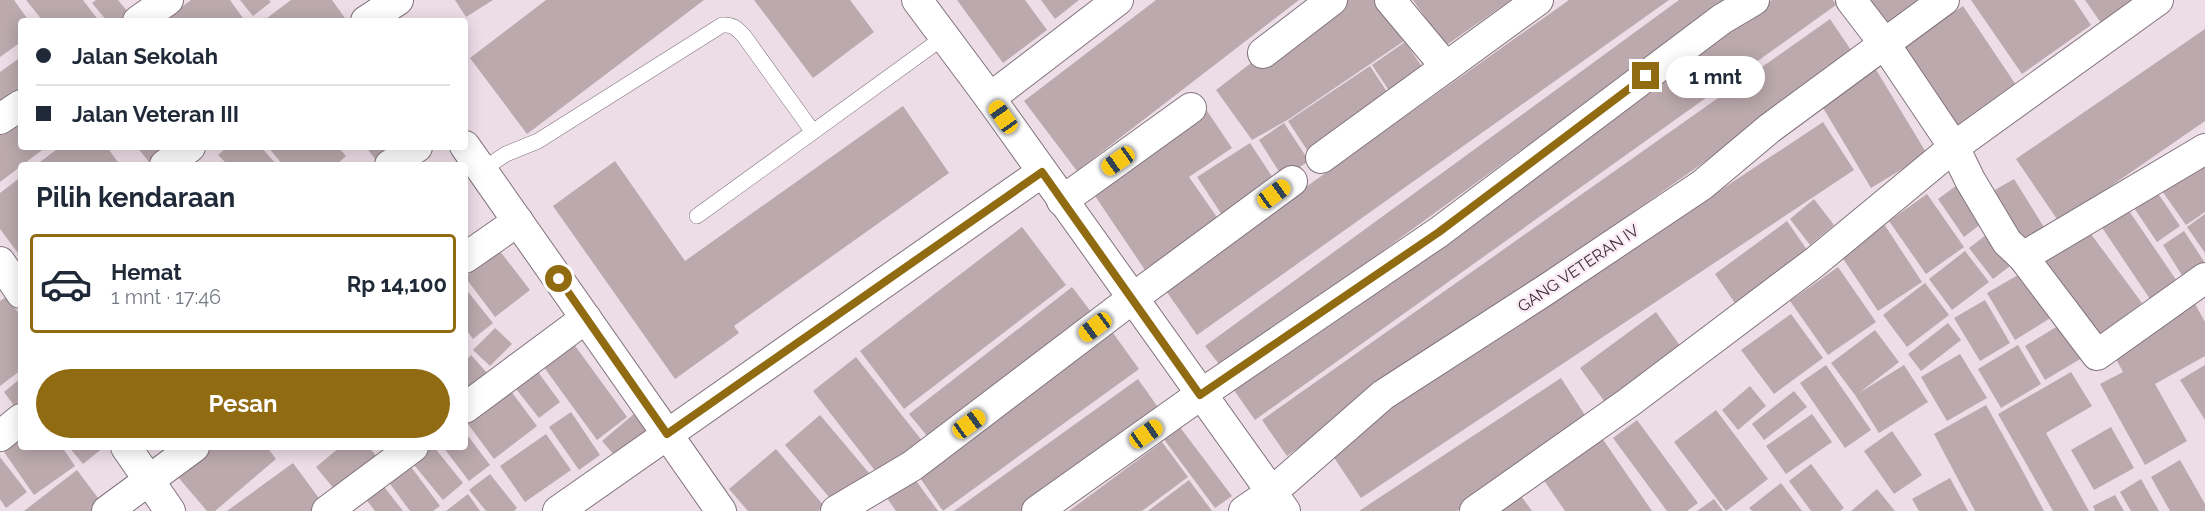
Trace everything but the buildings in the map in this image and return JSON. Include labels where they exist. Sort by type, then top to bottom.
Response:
[{"type":"street","points":[[142,18],[168,0]]},
{"type":"street","points":[[917,0],[990,98],[1200,395],[1278,501]]},
{"type":"street","points":[[990,98],[1118,0]]},
{"type":"street","points":[[1263,53],[1332,0]]},
{"type":"street","points":[[1390,0],[1446,67]]},
{"type":"street","points":[[1321,158],[1538,0]]},
{"type":"street","points":[[1037,511],[1200,395],[1439,232],[1722,19],[1754,0]]},
{"type":"street","points":[[1851,0],[1884,43],[1954,147],[1970,180],[2007,242],[2023,257],[2097,355],[2205,278]]},
{"type":"street","name":"GANG VETERAN IV","points":[[1244,511],[1278,501],[1383,395],[1538,296],[1702,186],[1770,128],[1944,0]]},
{"type":"street","points":[[1475,511],[1628,403],[1815,262],[1954,147],[2158,0]]},
{"type":"street","points":[[0,119],[18,107]]},
{"type":"street","points":[[1062,201],[1191,108]]},
{"type":"street","points":[[2023,257],[2205,149]]},
{"type":"street","points":[[169,162],[186,150]]},
{"type":"street","points":[[394,162],[412,150]]},
{"type":"street","points":[[468,150],[721,511]]},
{"type":"street","points":[[558,511],[1042,172]]},
{"type":"street","points":[[836,511],[912,465],[1132,298],[1292,181]]},
{"type":"street","points":[[468,256],[518,221]]},
{"type":"street","points":[[468,406],[586,318]]},
{"type":"street","points":[[0,435],[18,421]]},
{"type":"street","points":[[128,450],[170,511]]},
{"type":"street","points":[[107,511],[190,450]]},
{"type":"street","points":[[327,511],[409,450]]},
{"type":"lane","points":[[482,170],[506,154],[538,141],[722,26],[729,24],[735,26],[744,36],[813,132]]},
{"type":"lane","points":[[697,216],[944,37]]},
{"type":"route","points":[[559,279],[667,434],[1042,172],[1200,395],[1439,232],[1646,76]]}]
